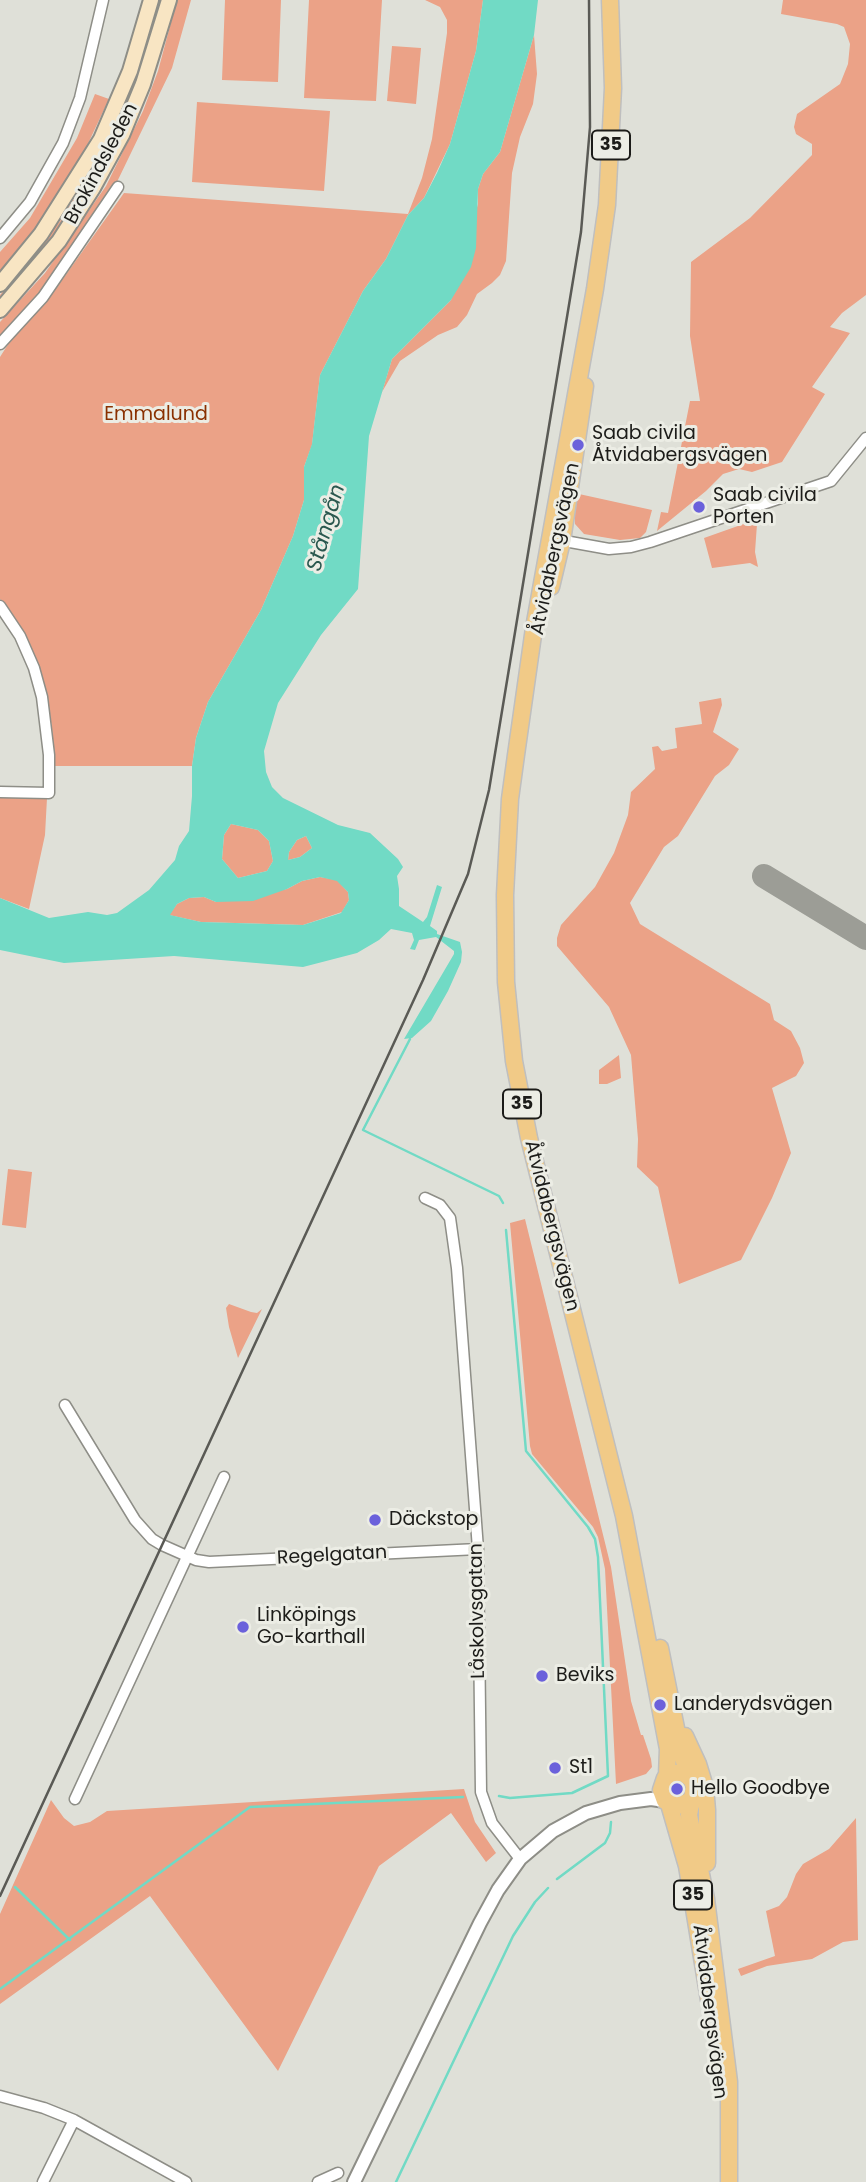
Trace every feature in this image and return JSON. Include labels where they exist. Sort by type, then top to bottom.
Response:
[{"type":"main road","name":"Brokindsleden","points":[[0,284],[41,234],[101,139],[130,71],[150,0]]},
{"type":"main road","name":"Brokindsleden","points":[[0,310],[59,241],[122,135],[143,84],[169,0]]},
{"type":"main road","name":"Åtvidabergsvägen","points":[[610,0],[613,88],[610,170],[595,289],[556,540],[527,682],[514,766],[507,849],[505,943],[514,1061],[529,1138],[624,1516],[668,1749],[665,1778]]},
{"type":"main road","name":"Åtvidabergsvägen","points":[[624,1516],[637,1545],[688,1776]]},
{"type":"main road","name":"Åtvidabergsvägen","points":[[670,1694],[705,1787],[706,1899]]},
{"type":"main road","points":[[665,1778],[679,1772],[688,1776]]},
{"type":"main road","name":"35","points":[[688,1776],[694,1787],[691,1800]]},
{"type":"main road","name":"35","points":[[665,1778],[661,1790],[667,1802]]},
{"type":"main road","name":"Åtvidabergsvägen","points":[[691,1800],[688,1815],[706,1899],[729,2082],[729,2182]]},
{"type":"main road","points":[[667,1802],[681,1805],[691,1800]]},
{"type":"main road","name":"Åtvidabergsvägen","points":[[667,1802],[687,1866],[710,2008],[720,2094],[720,2182]]},
{"type":"street","points":[[0,239],[30,202],[63,143],[88,72],[103,0]]},
{"type":"street","points":[[0,344],[43,297],[118,187]]},
{"type":"street","points":[[556,540],[609,549],[631,547],[831,481],[866,438]]},
{"type":"street","points":[[0,606],[20,636],[43,697],[47,727],[49,793],[0,792]]},
{"type":"street","name":"Låskolvsgatan","points":[[425,1198],[446,1210],[453,1229],[466,1359],[478,1549],[481,1792],[492,1823],[520,1858]]},
{"type":"street","name":"Regelgatan","points":[[65,1405],[135,1520],[152,1539],[188,1556],[209,1562],[478,1549]]},
{"type":"street","points":[[75,1799],[225,1477]]},
{"type":"street","points":[[354,2182],[480,1923],[498,1889],[520,1858],[554,1831],[576,1818],[641,1794],[665,1778]]},
{"type":"street","points":[[620,1803],[651,1799],[667,1802]]},
{"type":"street","points":[[0,2096],[44,2108],[74,2120],[186,2182]]},
{"type":"street","points":[[43,2182],[74,2120]]},
{"type":"street","points":[[318,2182],[338,2174]]},
{"type":"green space","points":[[158,0],[162,0],[135,91],[100,165],[48,245],[0,301],[0,295],[60,221],[110,137],[136,75]]},
{"type":"green space","points":[[177,0],[191,0],[172,68],[116,184],[33,302],[0,337],[0,322],[45,273],[106,186],[143,111],[158,71]]},
{"type":"green space","points":[[225,0],[281,0],[278,82],[222,80]]},
{"type":"green space","points":[[309,0],[382,0],[376,101],[304,98]]},
{"type":"green space","name":"Emmalund","points":[[425,0],[483,0],[476,51],[450,144],[424,198],[408,215],[386,259],[363,291],[320,375],[312,445],[304,467],[304,500],[293,536],[261,610],[208,702],[196,738],[192,766],[54,766],[52,727],[43,682],[20,629],[0,599],[0,357],[14,335],[45,304],[124,193],[408,214],[422,178],[432,139],[447,33],[447,20],[440,7]]},
{"type":"green space","points":[[783,0],[866,0],[866,295],[842,313],[830,327],[850,333],[812,387],[825,394],[782,462],[752,472],[739,469],[723,474],[657,531],[661,512],[668,513],[690,401],[700,401],[690,336],[691,262],[750,218],[812,155],[812,144],[796,134],[794,127],[797,114],[840,84],[848,64],[850,44],[844,27],[781,14]]},
{"type":"green space","points":[[534,35],[537,74],[533,104],[520,137],[512,173],[506,261],[500,275],[477,294],[467,315],[457,327],[438,335],[400,361],[382,392],[392,359],[451,300],[478,204],[478,189],[483,174],[500,152]]},
{"type":"green space","points":[[392,46],[421,48],[416,104],[387,101]]},
{"type":"green space","points":[[95,94],[109,99],[77,167],[40,224],[0,274],[0,252],[30,218],[77,138]]},
{"type":"green space","points":[[197,102],[330,111],[324,191],[192,182]]},
{"type":"green space","points":[[579,494],[652,510],[646,532],[640,538],[620,540],[584,534],[575,524],[574,507]]},
{"type":"green space","points":[[752,521],[757,524],[755,552],[758,567],[750,563],[712,568],[704,538]]},
{"type":"green space","points":[[721,698],[722,705],[713,732],[739,749],[729,765],[715,776],[678,836],[664,847],[630,903],[640,924],[770,1004],[774,1020],[791,1031],[804,1063],[796,1076],[772,1088],[791,1153],[741,1260],[679,1284],[658,1187],[637,1167],[638,1139],[631,1055],[609,1007],[557,946],[557,938],[561,925],[595,887],[614,853],[628,815],[631,792],[655,769],[652,747],[658,746],[662,751],[677,748],[675,728],[702,724],[699,702]]},
{"type":"green space","points":[[0,796],[47,798],[45,835],[29,909],[0,898]]},
{"type":"green space","points":[[231,824],[258,830],[269,841],[273,861],[267,871],[238,878],[222,859],[224,835]]},
{"type":"green space","points":[[306,836],[312,848],[300,857],[288,860],[289,852],[297,840]]},
{"type":"green space","points":[[320,877],[337,880],[348,892],[349,900],[342,912],[303,925],[201,922],[169,915],[177,904],[189,898],[204,897],[216,902],[287,889],[302,881]]},
{"type":"green space","points":[[619,1055],[621,1078],[607,1084],[599,1084],[599,1070]]},
{"type":"green space","points":[[8,1169],[32,1172],[26,1228],[2,1225]]},
{"type":"green space","points":[[525,1219],[611,1567],[631,1701],[651,1759],[652,1767],[646,1774],[616,1784],[605,1569],[598,1537],[593,1527],[532,1454],[530,1446],[510,1223]]},
{"type":"green space","points":[[229,1304],[257,1313],[262,1309],[238,1358],[229,1327],[226,1308]]},
{"type":"green space","points":[[464,1789],[475,1822],[496,1853],[486,1862],[451,1813],[379,1866],[278,2071],[150,1896],[0,2004],[0,1914],[51,1800],[64,1818],[74,1826],[90,1822],[107,1811]]},
{"type":"green space","points":[[856,1818],[858,1940],[843,1942],[812,1959],[767,1966],[741,1976],[738,1969],[775,1956],[766,1911],[779,1906],[787,1897],[803,1864],[829,1849]]},
{"type":"water","name":"Stångån","points":[[483,0],[538,0],[534,35],[500,152],[483,174],[478,189],[476,248],[471,267],[451,300],[392,359],[369,436],[358,589],[321,635],[278,703],[264,751],[266,772],[272,787],[283,798],[338,825],[370,833],[398,859],[403,867],[397,876],[399,906],[423,922],[437,885],[442,887],[430,926],[437,934],[460,942],[462,952],[461,962],[448,991],[431,1021],[412,1038],[404,1039],[454,951],[436,937],[419,940],[415,950],[410,949],[414,940],[412,933],[391,929],[357,953],[303,967],[174,956],[64,963],[0,950],[0,898],[49,918],[88,912],[107,915],[117,913],[149,890],[175,860],[179,846],[189,831],[196,738],[208,702],[261,610],[293,536],[304,500],[304,467],[312,444],[320,375],[363,291],[386,259],[408,215],[424,198],[437,173],[450,144],[476,51]],"holes":[[[231,824],[258,830],[269,841],[273,861],[267,871],[238,878],[222,859],[224,835]],[[306,836],[312,848],[300,857],[288,860],[289,852],[297,840]],[[320,877],[337,881],[348,892],[349,900],[341,913],[303,925],[201,922],[170,915],[177,904],[189,898],[204,897],[216,902],[253,901],[302,881]]]},
{"type":"waterway","points":[[410,1039],[363,1130],[499,1196],[503,1203]]},
{"type":"waterway","points":[[499,1796],[510,1798],[572,1793],[608,1776],[595,1539],[526,1451],[506,1230]]},
{"type":"waterway","points":[[0,1989],[250,1807],[463,1797]]},
{"type":"waterway","points":[[557,1879],[605,1843],[611,1822]]},
{"type":"waterway","points":[[15,1887],[70,1940]]},
{"type":"waterway","points":[[396,2182],[513,1936],[535,1902],[548,1888]]},
{"type":"taxiway","points":[[764,876],[866,938]]},
{"type":"railway","points":[[0,1896],[423,980],[468,874],[489,790],[581,232],[590,127],[589,0]]},
{"type":"place","name":"Saab civila Åtvidabergsvägen","points":[[578,445]]},
{"type":"place","name":"Saab civila Porten","points":[[699,507]]},
{"type":"place","name":"Däckstop","points":[[375,1520]]},
{"type":"place","name":"Linköpings Go-karthall","points":[[243,1627]]},
{"type":"place","name":"Beviks","points":[[542,1676]]},
{"type":"place","name":"Landerydsvägen","points":[[660,1705]]},
{"type":"place","name":"St1","points":[[555,1768]]},
{"type":"place","name":"Hello Goodbye","points":[[677,1789]]}]
